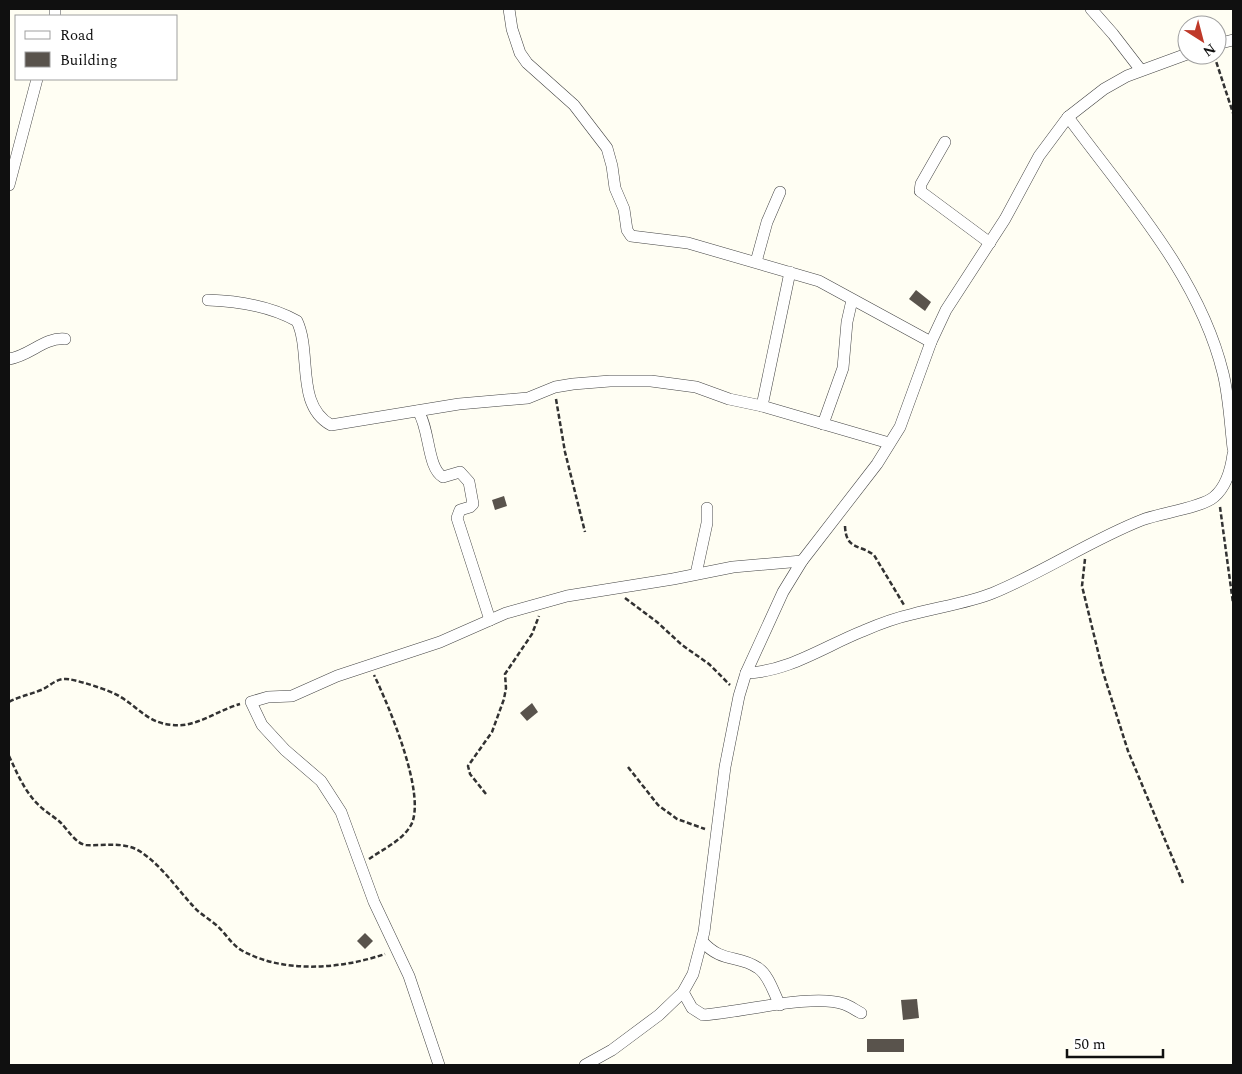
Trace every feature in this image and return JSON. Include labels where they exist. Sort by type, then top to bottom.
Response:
[{"type":"street","points":[[510,9],[520,53],[527,63],[574,105],[607,148],[615,188],[624,209],[629,234],[639,238],[688,243],[819,281],[931,342]]},
{"type":"street","points":[[1091,9],[1114,34],[1140,70]]},
{"type":"street","points":[[585,1065],[612,1050],[641,1029],[683,992],[693,974],[702,941],[716,833],[739,696],[746,673],[783,592],[802,561],[876,464],[909,407],[931,342],[946,310],[990,243],[1043,150],[1068,117],[1104,88],[1140,70],[1177,57]]},
{"type":"street","points":[[9,185],[37,80]]},
{"type":"street","points":[[746,673],[780,667],[860,632],[912,614],[991,594],[1086,548],[1106,535],[1162,512],[1206,502],[1218,493],[1229,473],[1233,454],[1223,372],[1198,308],[1163,246],[1068,117]]},
{"type":"street","points":[[945,142],[921,184],[920,191],[990,243]]},
{"type":"street","points":[[756,262],[767,222],[780,192]]},
{"type":"street","points":[[762,406],[790,272]]},
{"type":"street","points":[[208,300],[229,301],[262,309],[297,322],[302,336],[309,397],[329,424],[335,425],[459,404],[528,398],[554,387],[610,380],[671,382],[696,387],[735,401],[762,406],[889,443]]},
{"type":"street","points":[[823,424],[843,368],[847,322],[852,300]]},
{"type":"street","points":[[9,359],[23,356],[51,340],[65,339]]},
{"type":"street","points":[[418,411],[426,426],[434,470],[442,477],[460,472],[469,482],[473,504],[460,510],[457,518],[490,620]]},
{"type":"street","points":[[696,574],[707,523],[707,508]]},
{"type":"street","points":[[439,1065],[423,1014],[374,902],[335,801],[321,781],[285,750],[262,725],[251,702],[268,697],[292,696],[337,676],[440,642],[490,620],[546,602],[610,588],[696,574],[761,564],[802,561]]},
{"type":"street","points":[[702,941],[710,950],[720,956],[758,967],[780,1005]]},
{"type":"street","points":[[683,992],[692,1008],[703,1015],[780,1005],[830,1002],[843,1004],[861,1012]]},
{"type":"path","points":[[1217,65],[1233,113]]},
{"type":"path","points":[[554,387],[558,420],[585,532]]},
{"type":"path","points":[[1218,493],[1233,603]]},
{"type":"path","points":[[844,507],[848,541],[852,546],[867,550],[874,555],[898,598],[912,614]]},
{"type":"path","points":[[1086,548],[1082,586],[1103,672],[1128,751],[1183,883]]},
{"type":"path","points":[[610,588],[657,622],[682,646],[709,664],[739,696]]},
{"type":"path","points":[[486,794],[470,774],[468,766],[492,732],[504,699],[506,688],[505,674],[532,634],[546,602]]},
{"type":"path","points":[[360,865],[401,837],[411,825],[413,817],[412,778],[408,763],[384,696],[370,666]]},
{"type":"path","points":[[9,702],[23,694],[41,690],[62,679],[70,679],[112,692],[142,715],[156,722],[172,726],[187,724],[240,704],[251,702]]},
{"type":"path","points":[[9,756],[23,785],[35,802],[60,821],[76,839],[85,845],[128,846],[140,852],[151,860],[195,909],[215,924],[231,943],[242,951],[285,965],[318,966],[358,961],[396,950]]},
{"type":"path","points":[[628,767],[658,805],[677,819],[716,833]]},
{"type":"building","points":[[916,290],[931,302],[925,311],[909,299]]},
{"type":"building","points":[[504,496],[507,506],[495,510],[492,500]]},
{"type":"building","points":[[532,703],[538,712],[527,721],[520,713]]},
{"type":"building","points":[[365,933],[373,941],[365,949],[357,941]]},
{"type":"building","points":[[917,999],[919,1018],[903,1020],[901,1000]]},
{"type":"building","points":[[867,1039],[904,1039],[904,1052],[867,1052]]}]
